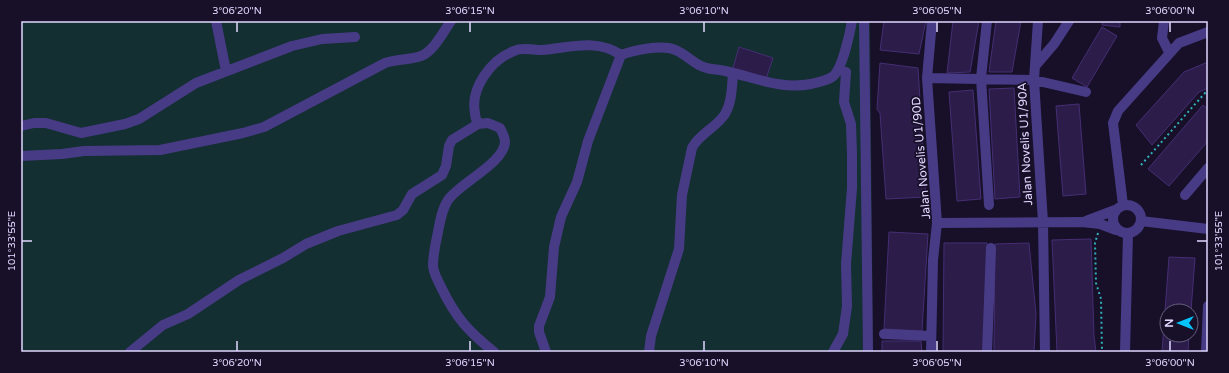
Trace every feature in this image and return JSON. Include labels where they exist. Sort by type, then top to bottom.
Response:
[{"type":"street","points":[[216,21],[226,71]]},
{"type":"street","points":[[21,156],[62,154],[84,151],[160,150],[264,127],[385,64],[394,60],[413,58],[427,53],[451,21]]},
{"type":"street","points":[[478,124],[473,106],[474,95],[478,84],[498,61],[515,50],[548,49],[590,44],[609,49],[621,55],[640,50],[669,48],[676,50],[700,66],[733,73],[768,83],[788,86],[821,82],[832,77],[839,70],[852,21]]},
{"type":"street","points":[[864,21],[868,352]]},
{"type":"street","name":"Jalan Novelis U1/90D","points":[[932,21],[927,78],[937,223],[1082,222],[1100,224],[1116,230]]},
{"type":"street","points":[[987,21],[981,78],[989,205]]},
{"type":"street","name":"Jalan Novelis U1/90A","points":[[1038,21],[1034,80],[1043,222],[1046,352]]},
{"type":"street","points":[[1036,65],[1054,44],[1069,21]]},
{"type":"street","points":[[1164,21],[1162,38],[1169,52]]},
{"type":"street","points":[[1119,208],[1113,123],[1118,112],[1169,52],[1179,43],[1208,32]]},
{"type":"street","points":[[21,126],[46,123],[81,133],[111,128],[139,119],[196,83],[292,46],[322,39],[355,37]]},
{"type":"street","points":[[546,352],[539,332],[550,297],[554,247],[559,225],[577,182],[588,141],[621,55]]},
{"type":"street","points":[[833,352],[843,334],[846,323],[846,264],[852,188],[851,124],[844,102],[846,72],[839,70]]},
{"type":"street","points":[[649,352],[651,336],[679,249],[682,195],[692,148],[695,142],[724,115],[730,96],[733,73]]},
{"type":"street","points":[[927,78],[1034,80],[1086,92]]},
{"type":"street","points":[[130,352],[163,325],[188,314],[239,280],[283,258],[306,244],[338,231],[397,215],[403,210],[415,191],[442,175],[446,166],[449,146],[452,140],[478,124],[488,123],[500,128],[504,142],[503,148],[487,167],[463,185],[448,200],[441,218],[435,245],[433,265],[435,274],[450,305],[460,321],[471,333],[494,352]]},
{"type":"street","points":[[81,133],[84,151]]},
{"type":"street","points":[[1185,195],[1208,168]]},
{"type":"street","points":[[1130,205],[1136,208],[1140,214],[1141,221],[1139,227],[1134,232],[1128,234],[1121,233],[1116,230],[1112,217],[1119,208],[1130,205]]},
{"type":"street","name":"Jalan Novelis U1/90D","points":[[1082,222],[1119,208]]},
{"type":"street","points":[[1141,221],[1208,229]]},
{"type":"street","points":[[931,352],[933,260],[937,223]]},
{"type":"street","points":[[1125,352],[1128,234]]},
{"type":"street","points":[[987,352],[991,248]]},
{"type":"street","points":[[1206,352],[1208,306]]},
{"type":"street","points":[[884,334],[931,336]]},
{"type":"path","points":[[1141,165],[1205,93],[1208,92]]},
{"type":"path","points":[[1100,224],[1096,243],[1096,283],[1101,299],[1102,352]]},
{"type":"green space","points":[[21,21],[870,21],[873,352],[21,352]]},
{"type":"building","points":[[884,21],[926,21],[919,54],[880,50]]},
{"type":"building","points":[[953,21],[979,21],[970,72],[947,73]]},
{"type":"building","points":[[996,21],[1021,21],[1012,72],[989,72]]},
{"type":"building","points":[[1103,21],[1120,21],[1120,27],[1102,25]]},
{"type":"building","points":[[1102,27],[1117,36],[1087,87],[1072,78]]},
{"type":"building","points":[[739,47],[773,58],[766,79],[733,68]]},
{"type":"building","points":[[1208,62],[1208,88],[1199,92],[1152,145],[1136,125],[1184,72]]},
{"type":"building","points":[[880,63],[918,68],[926,197],[886,199],[880,113],[877,109]]},
{"type":"building","points":[[1014,88],[1020,197],[995,199],[989,89]]},
{"type":"building","points":[[973,90],[981,199],[957,201],[949,92]]},
{"type":"building","points":[[1079,104],[1086,194],[1063,196],[1056,106]]},
{"type":"building","points":[[1203,105],[1208,109],[1208,141],[1169,186],[1148,169]]},
{"type":"building","points":[[889,232],[928,234],[922,331],[884,329]]},
{"type":"building","points":[[1091,239],[1094,336],[1096,352],[1057,352],[1052,240]]},
{"type":"building","points":[[944,243],[987,243],[984,352],[943,352]]},
{"type":"building","points":[[1029,243],[1036,314],[1034,352],[994,352],[995,244]]},
{"type":"building","points":[[1169,257],[1195,258],[1192,303],[1166,303]]},
{"type":"building","points":[[882,341],[921,341],[922,352],[882,352]]},
{"type":"building","points":[[1163,343],[1189,343],[1188,352],[1162,352]]}]
